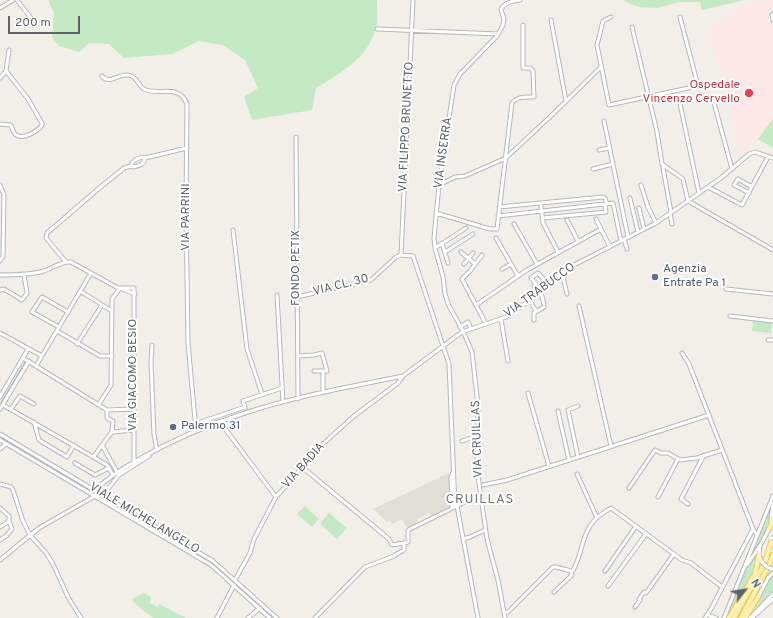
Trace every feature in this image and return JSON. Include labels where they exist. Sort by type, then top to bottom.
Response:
[{"type":"main road","points":[[770,528],[773,518]]},
{"type":"main road","points":[[734,618],[763,563],[772,538]]},
{"type":"main road","points":[[730,618],[755,574],[759,555]]},
{"type":"main road","points":[[741,618],[773,555]]},
{"type":"main road","points":[[749,618],[758,596]]},
{"type":"street","points":[[0,8],[13,0]]},
{"type":"street","points":[[17,0],[31,18],[33,25]]},
{"type":"street","name":"VIA FILIPPO BRUNETTO","points":[[401,255],[414,0]]},
{"type":"street","name":"VIA INSERRA","points":[[463,331],[448,306],[434,238],[438,185],[454,85],[460,74],[498,34],[503,25],[504,19],[501,9],[512,1],[520,0]]},
{"type":"street","points":[[773,14],[773,20]]},
{"type":"street","points":[[611,17],[603,21],[597,45],[609,105],[698,86],[680,17]]},
{"type":"street","points":[[551,20],[566,101]]},
{"type":"street","points":[[436,213],[490,229],[497,229],[512,103],[518,98],[534,96],[533,72],[530,68],[523,68],[523,25]]},
{"type":"street","points":[[632,27],[649,97],[662,164],[664,166],[663,168],[672,224]]},
{"type":"street","points":[[377,29],[498,34]]},
{"type":"street","points":[[0,78],[6,71],[9,50]]},
{"type":"street","points":[[438,185],[455,177],[465,176],[506,158],[601,67]]},
{"type":"street","points":[[0,124],[11,125],[15,134],[20,136],[34,132],[42,125],[34,109],[6,71]]},
{"type":"street","name":"VIA PARRINI","points":[[102,76],[104,79],[108,80],[125,75],[132,76],[135,77],[146,90],[180,94],[185,98],[188,104],[186,148],[188,343],[196,431]]},
{"type":"street","points":[[679,99],[699,193]]},
{"type":"street","points":[[713,99],[732,169]]},
{"type":"street","points":[[604,121],[628,237]]},
{"type":"street","name":"FONDO PETIX","points":[[296,137],[298,399]]},
{"type":"street","points":[[131,166],[131,163],[142,157],[145,158],[186,148]]},
{"type":"street","points":[[599,150],[609,148]]},
{"type":"street","name":"VIA TRABUCCO","points":[[403,376],[463,331],[501,319],[540,293],[562,273],[587,258],[656,223],[708,187],[751,153],[755,152],[773,158]]},
{"type":"street","points":[[708,187],[742,205],[768,157]]},
{"type":"street","points":[[66,262],[46,238],[47,233],[124,168],[139,166],[144,162],[145,158]]},
{"type":"street","points":[[593,169],[613,164]]},
{"type":"street","points":[[664,166],[683,178],[688,201],[773,250]]},
{"type":"street","points":[[749,193],[734,185],[738,180],[752,187]]},
{"type":"street","points":[[641,184],[648,207],[656,223]]},
{"type":"street","points":[[0,186],[4,196],[0,261]]},
{"type":"street","points":[[499,207],[605,198],[606,212],[542,218]]},
{"type":"street","points":[[630,198],[638,232]]},
{"type":"street","points":[[498,216],[613,203],[621,242]]},
{"type":"street","points":[[541,206],[543,223],[558,252]]},
{"type":"street","points":[[585,207],[586,214]]},
{"type":"street","points":[[639,208],[644,229]]},
{"type":"street","points":[[596,219],[610,247]]},
{"type":"street","points":[[567,220],[578,242]]},
{"type":"street","points":[[514,224],[537,264]]},
{"type":"street","points":[[435,248],[466,228]]},
{"type":"street","points":[[476,305],[537,264],[601,229]]},
{"type":"street","points":[[233,230],[247,349],[262,394]]},
{"type":"street","points":[[457,234],[461,241]]},
{"type":"street","points":[[445,252],[472,234]]},
{"type":"street","points":[[496,238],[518,276]]},
{"type":"street","points":[[624,240],[627,249]]},
{"type":"street","points":[[442,244],[448,263]]},
{"type":"street","points":[[461,252],[476,264]]},
{"type":"street","points":[[464,264],[473,253]]},
{"type":"street","points":[[401,255],[413,256],[449,364],[454,507],[463,539],[478,618]]},
{"type":"street","name":"VIA CL. 30","points":[[297,297],[371,280],[396,257],[401,255]]},
{"type":"street","points":[[482,255],[462,279],[486,324]]},
{"type":"street","points":[[0,275],[24,275],[44,271],[66,262],[71,262],[120,288],[135,294]]},
{"type":"street","points":[[502,269],[511,264]]},
{"type":"street","points":[[36,366],[91,273]]},
{"type":"street","points":[[534,320],[534,313],[544,306],[540,293],[534,286],[536,284],[531,278],[538,273],[549,285]]},
{"type":"street","points":[[562,273],[567,294]]},
{"type":"street","points":[[0,290],[4,290],[22,300],[27,293],[24,275]]},
{"type":"street","points":[[107,308],[120,288]]},
{"type":"street","name":"VIA GIACOMO BESIO","points":[[120,288],[134,288],[135,294],[134,461]]},
{"type":"street","points":[[726,289],[773,294]]},
{"type":"street","points":[[80,291],[112,311]]},
{"type":"street","points":[[277,295],[283,402]]},
{"type":"street","points":[[59,327],[32,312],[42,297],[68,312]]},
{"type":"street","points":[[99,404],[111,386],[112,299]]},
{"type":"street","points":[[530,300],[536,311]]},
{"type":"street","points":[[77,344],[102,304]]},
{"type":"street","points":[[579,306],[610,446]]},
{"type":"street","points":[[730,316],[773,321]]},
{"type":"street","points":[[501,319],[508,361]]},
{"type":"street","points":[[460,326],[468,322],[472,328]]},
{"type":"street","points":[[57,331],[100,356],[112,356]]},
{"type":"street","name":"VIA CRUILLAS","points":[[463,331],[470,344],[474,360],[478,404],[477,467],[481,485],[480,494],[485,530],[498,580],[505,618]]},
{"type":"street","points":[[0,333],[42,356]]},
{"type":"street","points":[[768,340],[773,340]]},
{"type":"street","points":[[152,346],[151,362],[154,435],[157,450]]},
{"type":"street","points":[[0,397],[28,349]]},
{"type":"street","points":[[298,356],[322,353],[327,371],[314,371]]},
{"type":"street","points":[[682,353],[689,364],[753,529],[757,535]]},
{"type":"street","points":[[23,358],[107,410],[134,409]]},
{"type":"street","points":[[0,410],[29,361]]},
{"type":"street","points":[[323,371],[323,392]]},
{"type":"street","points":[[94,490],[112,475],[134,461],[196,431],[246,412],[323,392],[403,376]]},
{"type":"street","name":"VIA BADIA","points":[[235,580],[250,553],[254,539],[276,497],[324,443],[354,416],[398,383],[403,376]]},
{"type":"street","points":[[246,412],[243,400],[282,388]]},
{"type":"street","points":[[528,393],[549,466]]},
{"type":"street","points":[[12,410],[20,396],[34,404]]},
{"type":"street","points":[[3,405],[94,456],[107,465],[112,475]]},
{"type":"street","points":[[578,406],[569,408],[568,411],[578,456]]},
{"type":"street","points":[[195,424],[245,407]]},
{"type":"street","points":[[94,456],[112,432],[113,421],[107,418],[107,410]]},
{"type":"street","points":[[558,411],[569,460]]},
{"type":"street","points":[[481,485],[507,480],[708,415]]},
{"type":"street","points":[[34,422],[39,440],[67,457],[74,445]]},
{"type":"street","points":[[220,422],[276,497]]},
{"type":"street","points":[[112,432],[134,430]]},
{"type":"street","name":"VIALE MICHELANGELO","points":[[0,434],[213,561],[278,618]]},
{"type":"street","points":[[462,441],[477,436]]},
{"type":"street","name":"VIALE MICHELANGELO","points":[[0,440],[211,565],[270,618]]},
{"type":"street","points":[[0,449],[6,444]]},
{"type":"street","points":[[102,445],[117,472]]},
{"type":"street","points":[[19,451],[22,447]]},
{"type":"street","points":[[103,495],[119,475],[157,450]]},
{"type":"street","points":[[629,488],[655,450],[661,453],[668,453],[678,459],[686,460],[722,450]]},
{"type":"street","points":[[688,504],[681,499],[704,455]]},
{"type":"street","points":[[658,498],[678,459]]},
{"type":"street","points":[[75,462],[95,475],[109,468]]},
{"type":"street","points":[[302,467],[380,531],[392,545],[408,542],[408,531],[410,529],[480,494]]},
{"type":"street","points":[[577,474],[597,518]]},
{"type":"street","points":[[0,484],[11,487],[13,490],[23,521],[30,535],[46,553],[53,564],[68,597],[81,618]]},
{"type":"street","points":[[0,560],[39,528],[95,496]]},
{"type":"street","points":[[724,618],[773,496]]},
{"type":"street","points":[[741,575],[770,528],[773,504]]},
{"type":"street","points":[[0,508],[9,516],[12,529],[0,540]]},
{"type":"street","points":[[554,592],[572,576],[580,548],[589,527],[597,518],[611,508],[682,560],[691,563],[722,587]]},
{"type":"street","points":[[142,524],[145,520]]},
{"type":"street","points":[[0,527],[9,521]]},
{"type":"street","points":[[605,571],[636,526]]},
{"type":"street","points":[[705,618],[711,610],[753,529]]},
{"type":"street","points":[[463,539],[485,530]]},
{"type":"street","points":[[608,586],[646,534]]},
{"type":"street","points":[[761,544],[772,538]]},
{"type":"street","points":[[315,618],[365,567],[395,556],[404,550],[404,543]]},
{"type":"street","points":[[761,544],[759,555],[763,563],[773,569]]},
{"type":"street","points":[[636,607],[644,592],[646,593],[674,554]]},
{"type":"street","points":[[504,613],[508,612],[554,567],[572,572]]},
{"type":"street","points":[[758,596],[768,578],[773,573]]},
{"type":"street","points":[[217,618],[234,585]]},
{"type":"street","points":[[749,618],[773,594]]},
{"type":"street","points":[[749,618],[773,598]]},
{"type":"street","points":[[248,618],[260,608]]},
{"type":"street","points":[[707,615],[716,618]]},
{"type":"shaded area","name":"Ospedale Vincenzo Cervello","points":[[765,0],[773,0],[773,119],[758,139],[749,147],[749,150],[741,152],[707,30],[741,6]]},
{"type":"shaded area","points":[[449,473],[450,506],[431,517],[429,513],[417,519],[418,523],[408,527],[407,529],[402,519],[392,524],[390,521],[387,522],[373,509]]},
{"type":"green space","points":[[48,0],[377,0],[377,21],[372,39],[360,56],[335,77],[316,88],[312,110],[252,120],[244,97],[258,88],[245,60],[223,45],[199,41],[172,54],[124,58],[109,44],[89,43],[79,52],[59,46],[52,38],[54,13]]},
{"type":"green space","points":[[745,0],[702,10],[700,2],[679,2],[658,8],[639,7],[624,1]]},
{"type":"green space","points":[[773,119],[773,148],[758,139]]},
{"type":"green space","points":[[753,321],[772,322],[771,333],[752,331]]},
{"type":"green space","points":[[305,506],[319,519],[312,527],[297,514]]},
{"type":"green space","points":[[770,509],[769,526],[754,549]]},
{"type":"green space","points":[[329,513],[347,528],[337,539],[320,524]]},
{"type":"green space","points":[[755,554],[757,557],[754,573],[728,618],[726,618],[745,570]]},
{"type":"green space","points":[[773,575],[773,591],[752,611],[766,584]]},
{"type":"green space","points":[[144,593],[151,597],[150,603],[158,607],[159,604],[186,618],[153,618],[134,603],[132,599]]},
{"type":"tram line","points":[[0,404],[25,362]]},
{"type":"place","name":"Ospedale Vincenzo Cervello","points":[[749,93]]},
{"type":"place","name":"Agenzia Entrate Pa 1","points":[[655,277]]},
{"type":"place","name":"Palermo 31","points":[[173,427]]},
{"type":"district","name":"CRUILLAS","points":[[480,500]]}]
